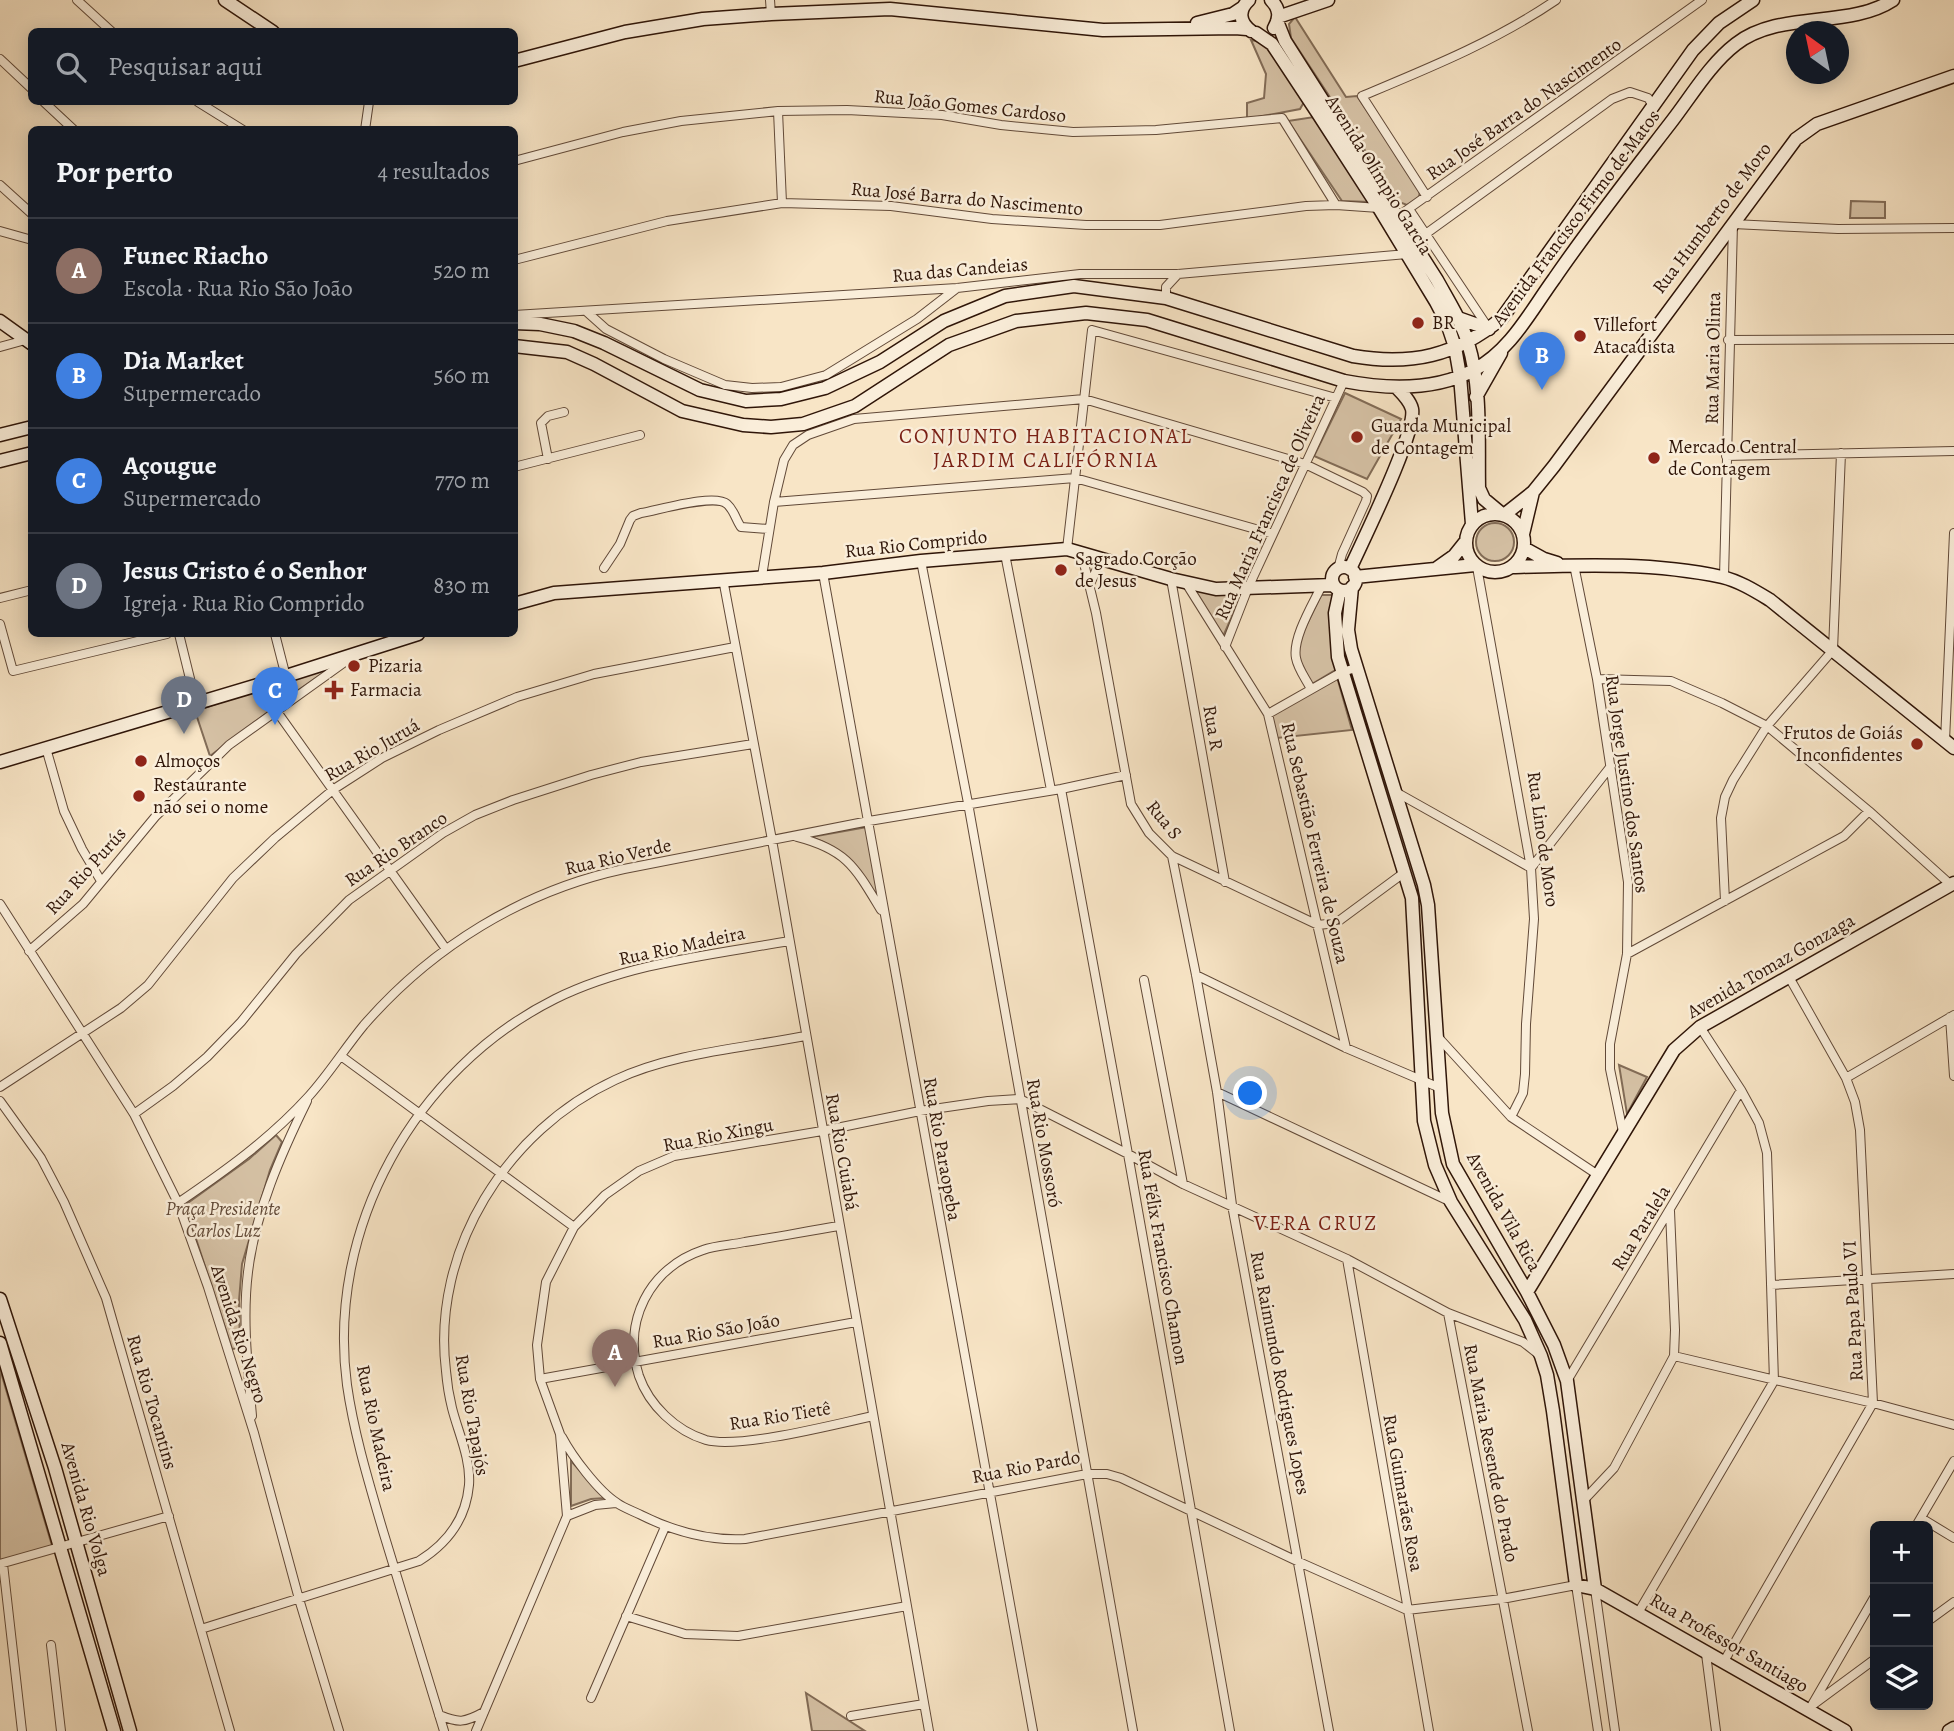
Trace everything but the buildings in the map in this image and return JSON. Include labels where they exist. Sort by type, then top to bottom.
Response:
[{"type":"street","points":[[77,0],[108,28]]},
{"type":"street","points":[[225,0],[267,28]]},
{"type":"street","points":[[770,0],[771,14]]},
{"type":"street","points":[[1272,0],[1286,4],[1326,0]]},
{"type":"street","name":"Avenida Olímpio Garcia","points":[[1272,0],[1278,10],[1280,34],[1437,280],[1458,318],[1461,344]]},
{"type":"street","points":[[518,60],[625,32],[703,19],[890,9],[1102,30],[1269,31],[1278,19],[1326,0]]},
{"type":"street","points":[[1427,197],[1362,96],[1505,32],[1556,0]]},
{"type":"street","name":"Rua José Barra do Nascimento","points":[[1397,217],[1702,0]]},
{"type":"street","name":"Avenida Francisco Firmo de Matos","points":[[518,323],[540,324],[574,331],[700,390],[746,401],[781,399],[825,387],[880,362],[944,321],[1004,296],[1074,286],[1145,294],[1166,293],[1363,358],[1382,361],[1433,356],[1489,329],[1514,305],[1706,35],[1734,11],[1753,0]]},
{"type":"street","points":[[1861,12],[1867,0]]},
{"type":"street","name":"Avenida Francisco Firmo de Matos","points":[[518,346],[568,352],[682,411],[743,425],[771,427],[803,424],[855,406],[949,345],[1016,321],[1086,313],[1136,319],[1344,381],[1373,387],[1397,388],[1460,376],[1505,346],[1623,185],[1725,54],[1745,37],[1758,31],[1861,12],[1893,0]]},
{"type":"street","points":[[1169,29],[1227,16],[1244,3]]},
{"type":"street","points":[[1244,3],[1241,20],[1252,31]]},
{"type":"street","name":"Avenida Olímpio Garcia","points":[[1252,31],[1272,44],[1379,208],[1461,344]]},
{"type":"street","points":[[0,59],[28,85]]},
{"type":"street","name":"Rua Humberto de Moro","points":[[1503,515],[1533,492],[1796,139],[1817,124],[1954,76]]},
{"type":"street","points":[[1427,233],[1612,99],[1630,92],[1648,98],[1654,107]]},
{"type":"street","points":[[47,105],[70,126]]},
{"type":"street","points":[[203,105],[237,126]]},
{"type":"street","points":[[366,126],[369,105]]},
{"type":"street","name":"Rua João Gomes Cardoso","points":[[518,160],[624,132],[681,121],[778,111],[847,110],[942,115],[1001,125],[1073,132],[1156,130],[1282,118],[1336,205]]},
{"type":"street","points":[[778,111],[782,204]]},
{"type":"street","points":[[0,185],[28,210]]},
{"type":"street","name":"Rua José Barra do Nascimento","points":[[518,259],[667,221],[782,204],[891,206],[992,219],[1087,225],[1160,225],[1306,206],[1379,208]]},
{"type":"street","points":[[1409,209],[1489,329]]},
{"type":"street","points":[[1732,224],[1838,229],[1954,228]]},
{"type":"street","name":"Rua Maria Olinta","points":[[1724,577],[1732,224]]},
{"type":"street","points":[[0,231],[28,239]]},
{"type":"street","name":"Rua das Candeias","points":[[518,315],[957,288],[1080,274],[1178,274],[1407,254]]},
{"type":"street","points":[[1147,276],[1166,293],[1178,274]]},
{"type":"street","points":[[587,312],[606,329],[664,359],[725,385],[780,387],[826,375],[917,319],[957,288]]},
{"type":"street","points":[[1136,319],[1135,306],[1145,294]]},
{"type":"street","points":[[1458,318],[1489,329]]},
{"type":"street","points":[[0,321],[28,340]]},
{"type":"street","points":[[1066,549],[1092,330],[1336,398]]},
{"type":"street","points":[[1728,340],[1954,339]]},
{"type":"street","points":[[0,347],[28,341]]},
{"type":"street","points":[[1461,344],[1474,369],[1479,488],[1484,499],[1516,522],[1523,534],[1524,548],[1517,562],[1511,567]]},
{"type":"street","points":[[1433,570],[1454,556],[1466,541],[1472,524],[1460,376],[1461,344]]},
{"type":"street","points":[[1476,397],[1505,346]]},
{"type":"street","name":"Rua Maria Francisca de Oliveira","points":[[1225,647],[1248,588],[1344,381]]},
{"type":"street","name":"Avenida Vila Rica","points":[[1397,388],[1412,408],[1411,426],[1389,482],[1338,581],[1335,626],[1342,672],[1412,898],[1423,1121],[1435,1166],[1451,1202],[1525,1320],[1541,1356],[1553,1411],[1598,1731]]},
{"type":"street","points":[[762,576],[768,529],[785,460],[793,445],[808,435],[854,419],[1084,399],[1305,464],[1367,496],[1342,554],[1338,581],[1298,637],[1295,650],[1297,662],[1311,689]]},
{"type":"street","points":[[548,458],[541,423],[548,416],[564,412]]},
{"type":"street","points":[[0,436],[28,428]]},
{"type":"street","points":[[518,466],[640,435]]},
{"type":"street","points":[[1726,456],[1954,452]]},
{"type":"street","points":[[1725,901],[1721,818],[1725,797],[1767,726],[1833,650],[1841,453]]},
{"type":"street","points":[[0,461],[28,454]]},
{"type":"street","points":[[774,502],[1075,478],[1273,534]]},
{"type":"street","name":"Rua Humberto de Moro","points":[[1523,534],[1533,492]]},
{"type":"street","points":[[604,568],[620,544],[632,516],[641,513],[719,500],[730,506],[741,527],[768,529]]},
{"type":"street","points":[[1472,524],[1484,515],[1503,515]]},
{"type":"street","points":[[1950,745],[1954,533]]},
{"type":"street","points":[[1466,541],[1469,558],[1476,566],[1495,572],[1511,567],[1636,566],[1724,577],[1749,587],[1770,600],[1950,745]]},
{"type":"street","points":[[1524,548],[1544,559],[1571,565]]},
{"type":"street","name":"Rua Rio Comprido","points":[[518,603],[554,593],[823,573],[921,561],[1066,549],[1101,561],[1216,589],[1338,581],[1476,566]]},
{"type":"street","points":[[1005,554],[1051,790]]},
{"type":"street","name":"Rua S","points":[[1082,555],[1090,584],[1131,804],[1149,832],[1172,856],[1318,925]]},
{"type":"street","name":"Rua Rio Mossoró","points":[[921,561],[968,803],[1133,1731]]},
{"type":"street","points":[[1090,584],[1101,561]]},
{"type":"street","name":"Rua Jorge Justino dos Santos","points":[[1571,565],[1597,679],[1628,882],[1627,954],[1610,1044],[1610,1069],[1623,1132]]},
{"type":"street","name":"Rua Lino de Moro","points":[[1476,566],[1531,868],[1534,919],[1525,1074],[1523,1093],[1511,1117]]},
{"type":"street","name":"Rua Rio Paraopeba","points":[[823,573],[1033,1731]]},
{"type":"street","name":"Rua Rio Cuiabá","points":[[723,579],[772,840],[929,1731]]},
{"type":"street","name":"Rua R","points":[[1171,579],[1225,882]]},
{"type":"street","name":"Avenida Vila Rica","points":[[1338,581],[1356,668],[1428,905],[1440,1087],[1447,1143],[1453,1164],[1527,1292],[1554,1345],[1567,1381],[1615,1731]]},
{"type":"street","name":"Rua Sebastião Ferreira de Souza","points":[[1186,583],[1268,714],[1346,1048]]},
{"type":"street","points":[[0,598],[28,591]]},
{"type":"street","points":[[0,624],[13,671],[155,637]]},
{"type":"street","points":[[180,637],[196,703]]},
{"type":"street","points":[[276,637],[286,677]]},
{"type":"street","points":[[0,762],[286,677],[408,637]]},
{"type":"street","name":"Rua Rio Juruá","points":[[0,1087],[121,1008],[148,985],[233,878],[275,838],[334,789],[383,758],[439,730],[517,697],[594,674],[735,647]]},
{"type":"street","name":"Rua Rio Purús","points":[[29,951],[83,904],[155,817],[229,745],[360,652]]},
{"type":"street","points":[[1268,714],[1342,672],[1356,668]]},
{"type":"street","points":[[1597,679],[1671,681],[1722,702],[1767,726],[1953,884]]},
{"type":"street","points":[[258,685],[446,948]]},
{"type":"street","name":"Rua Rio Branco","points":[[134,1114],[173,1086],[206,1057],[241,1022],[265,990],[324,923],[349,900],[391,869],[475,815],[591,775],[641,762],[753,744]]},
{"type":"street","points":[[46,748],[64,811],[101,881]]},
{"type":"street","points":[[1394,791],[1531,868],[1611,766]]},
{"type":"street","name":"Rua Rio Verde","points":[[275,1130],[310,1095],[364,1026],[405,982],[446,948],[503,912],[562,886],[604,873],[869,821],[1061,789],[1126,775]]},
{"type":"street","name":"Rua Félix Francisco Chamon","points":[[1061,789],[1230,1731]]},
{"type":"street","points":[[1627,954],[1844,835],[1869,811]]},
{"type":"street","points":[[794,836],[816,842],[841,854],[860,876],[883,913]]},
{"type":"street","name":"Rua Raimundo Rodrigues Lopes","points":[[1172,856],[1217,1092],[1232,1205],[1329,1731]]},
{"type":"street","points":[[1318,925],[1336,923],[1405,872]]},
{"type":"street","name":"Avenida Tomaz Gonzaga","points":[[1527,1292],[1674,1050],[1700,1027],[1953,884]]},
{"type":"street","name":"Avenida Rio Negro","points":[[0,904],[134,1114],[178,1203],[208,1287],[254,1433],[299,1599],[339,1731]]},
{"type":"street","name":"Rua Rio Madeira","points":[[444,1731],[366,1473],[347,1385],[345,1312],[360,1227],[370,1201],[400,1140],[419,1113],[478,1050],[504,1030],[556,998],[594,983],[657,964],[789,941]]},
{"type":"street","points":[[1196,975],[1346,1048],[1440,1087]]},
{"type":"street","name":"Rua Papa Paulo VI","points":[[1723,1662],[1874,1403],[1860,1130],[1855,1102],[1846,1078],[1789,977]]},
{"type":"street","points":[[1144,980],[1182,1184]]},
{"type":"street","points":[[1846,1078],[1952,1016],[1954,1076]]},
{"type":"street","points":[[1638,1613],[1774,1381],[1767,1153],[1759,1123],[1700,1027]]},
{"type":"street","points":[[1436,1035],[1511,1117],[1598,1175]]},
{"type":"street","name":"Rua Rio Tapajós","points":[[201,1629],[419,1561],[437,1550],[451,1534],[461,1518],[469,1481],[466,1455],[451,1405],[445,1369],[444,1335],[449,1292],[460,1249],[476,1213],[500,1173],[528,1142],[555,1116],[583,1097],[651,1066],[805,1036]]},
{"type":"street","points":[[341,1056],[574,1227]]},
{"type":"street","name":"Rua Paralela","points":[[1567,1381],[1741,1090]]},
{"type":"street","points":[[1217,1092],[1451,1202]]},
{"type":"street","name":"Rua Rio Verde","points":[[254,1433],[246,1351],[248,1271],[262,1213],[288,1139],[310,1095]]},
{"type":"street","points":[[1020,1099],[1182,1184],[1347,1259],[1448,1313],[1523,1342],[1541,1356]]},
{"type":"street","name":"Rua Rio Xingu","points":[[476,1731],[567,1516],[560,1434],[540,1379],[537,1345],[546,1282],[574,1227],[605,1195],[639,1171],[674,1156],[920,1111],[1020,1099]]},
{"type":"street","name":"Rua Rio Tocantins","points":[[0,1101],[41,1158],[64,1202],[106,1298],[230,1731]]},
{"type":"street","points":[[178,1203],[236,1163],[275,1130],[283,1132],[288,1139]]},
{"type":"street","points":[[1583,1501],[1614,1468],[1674,1356],[1670,1211]]},
{"type":"street","name":"Rua Rio Tietê","points":[[839,1226],[704,1249],[681,1260],[661,1274],[644,1296],[636,1316],[633,1341],[635,1362],[651,1400],[683,1430],[707,1440],[761,1438],[873,1416]]},
{"type":"street","name":"Rua Guimarães Rosa","points":[[1347,1259],[1429,1731]]},
{"type":"street","points":[[1771,1285],[1954,1274]]},
{"type":"street","name":"Avenida Rio Volga","points":[[0,1299],[76,1541],[130,1731]]},
{"type":"street","name":"Rua Maria Resende do Prado","points":[[1448,1313],[1528,1731]]},
{"type":"street","points":[[1514,1339],[1522,1331],[1525,1320]]},
{"type":"street","name":"Rua Rio São João","points":[[540,1379],[856,1322]]},
{"type":"street","name":"Avenida Rio Volga","points":[[0,1343],[114,1731]]},
{"type":"street","points":[[230,1359],[242,1357],[246,1351]]},
{"type":"street","points":[[1674,1356],[1874,1403],[1954,1425]]},
{"type":"street","name":"Rua Rio Pardo","points":[[560,1434],[576,1459],[616,1503],[665,1527],[699,1537],[745,1539],[1087,1474],[1107,1474],[1121,1478],[1407,1610]]},
{"type":"street","points":[[1919,1521],[1954,1461]]},
{"type":"street","points":[[567,1516],[595,1505],[616,1503]]},
{"type":"street","points":[[22,1731],[2,1564],[169,1516]]},
{"type":"street","points":[[1921,1518],[1954,1538]]},
{"type":"street","points":[[591,1698],[665,1527]]},
{"type":"street","points":[[1407,1610],[1502,1599],[1576,1585],[1595,1589]]},
{"type":"street","name":"Rua Professor Santiago","points":[[1595,1589],[1706,1654],[1810,1708],[1845,1731]]},
{"type":"street","points":[[1933,1617],[1954,1602]]},
{"type":"street","points":[[1810,1708],[1870,1605]]},
{"type":"street","points":[[626,1616],[685,1634],[738,1636],[907,1606]]},
{"type":"street","points":[[51,1645],[61,1731]]},
{"type":"street","points":[[1706,1654],[1716,1731]]},
{"type":"street","points":[[1810,1708],[1870,1663]]},
{"type":"street","points":[[851,1716],[924,1704]]},
{"type":"street","points":[[439,1715],[456,1722],[470,1720],[484,1712]]},
{"type":"street","points":[[1950,1731],[1954,1728]]},
{"type":"green space","points":[[1295,17],[1346,97],[1357,96],[1420,189],[1419,198],[1407,205],[1399,202],[1291,38],[1289,24]]},
{"type":"green space","points":[[1251,40],[1267,47],[1282,64],[1304,102],[1300,109],[1247,119],[1247,103],[1264,98],[1266,74]]},
{"type":"green space","points":[[1314,117],[1370,202],[1342,201],[1288,121]]},
{"type":"green space","points":[[1851,201],[1885,202],[1885,218],[1850,218]]},
{"type":"green space","name":"Guarda Municipal de Contagem","points":[[1345,393],[1401,419],[1367,479],[1314,456]]},
{"type":"green space","points":[[1495,523],[1508,529],[1514,542],[1508,555],[1495,561],[1482,555],[1476,542],[1482,529]]},
{"type":"green space","points":[[1190,586],[1242,594],[1221,641]]},
{"type":"green space","points":[[1321,595],[1336,595],[1337,669],[1312,684],[1294,651]]},
{"type":"green space","points":[[335,665],[278,704],[266,687]]},
{"type":"green space","points":[[1337,677],[1352,730],[1277,738],[1271,715]]},
{"type":"green space","points":[[257,690],[271,710],[210,756],[195,711]]},
{"type":"green space","points":[[867,827],[879,900],[851,861],[834,848],[811,837]]},
{"type":"green space","points":[[1619,1065],[1647,1077],[1627,1114]]},
{"type":"green space","name":"Praça Presidente Carlos Luz","points":[[276,1135],[282,1142],[270,1170],[242,1264],[239,1301],[240,1348],[232,1349],[185,1205],[249,1159]]},
{"type":"green space","points":[[0,1369],[53,1549],[0,1560]]},
{"type":"green space","points":[[571,1461],[606,1498],[591,1499],[571,1506]]},
{"type":"green space","points":[[806,1693],[865,1731],[812,1731]]},
{"type":"place","name":"BR","points":[[1418,323]]},
{"type":"place","name":"Villefort Atacadista","points":[[1580,336]]},
{"type":"place","name":"Dia Market","points":[[1542,390]]},
{"type":"place","name":"Guarda Municipal de Contagem","points":[[1357,437]]},
{"type":"place","name":"Mercado Central de Contagem","points":[[1654,458]]},
{"type":"place","name":"Sagrado Corção de Jesus","points":[[1061,570]]},
{"type":"place","name":"Pizaria","points":[[354,666]]},
{"type":"place","name":"Farmacia","points":[[334,690]]},
{"type":"place","name":"Açougue","points":[[275,725]]},
{"type":"place","name":"Jesus Cristo é o Senhor","points":[[184,734]]},
{"type":"place","name":"Frutos de Goiás Inconfidentes","points":[[1917,744]]},
{"type":"place","name":"Almoços","points":[[141,761]]},
{"type":"place","name":"Restaurante não sei o nome","points":[[139,796]]},
{"type":"place","name":"Funec Riacho","points":[[615,1387]]},
{"type":"district","name":"CONJUNTO HABITACIONAL JARDIM CALIFÓRNIA","points":[[1046,448]]},
{"type":"district","name":"VERA CRUZ","points":[[1316,1223]]}]
